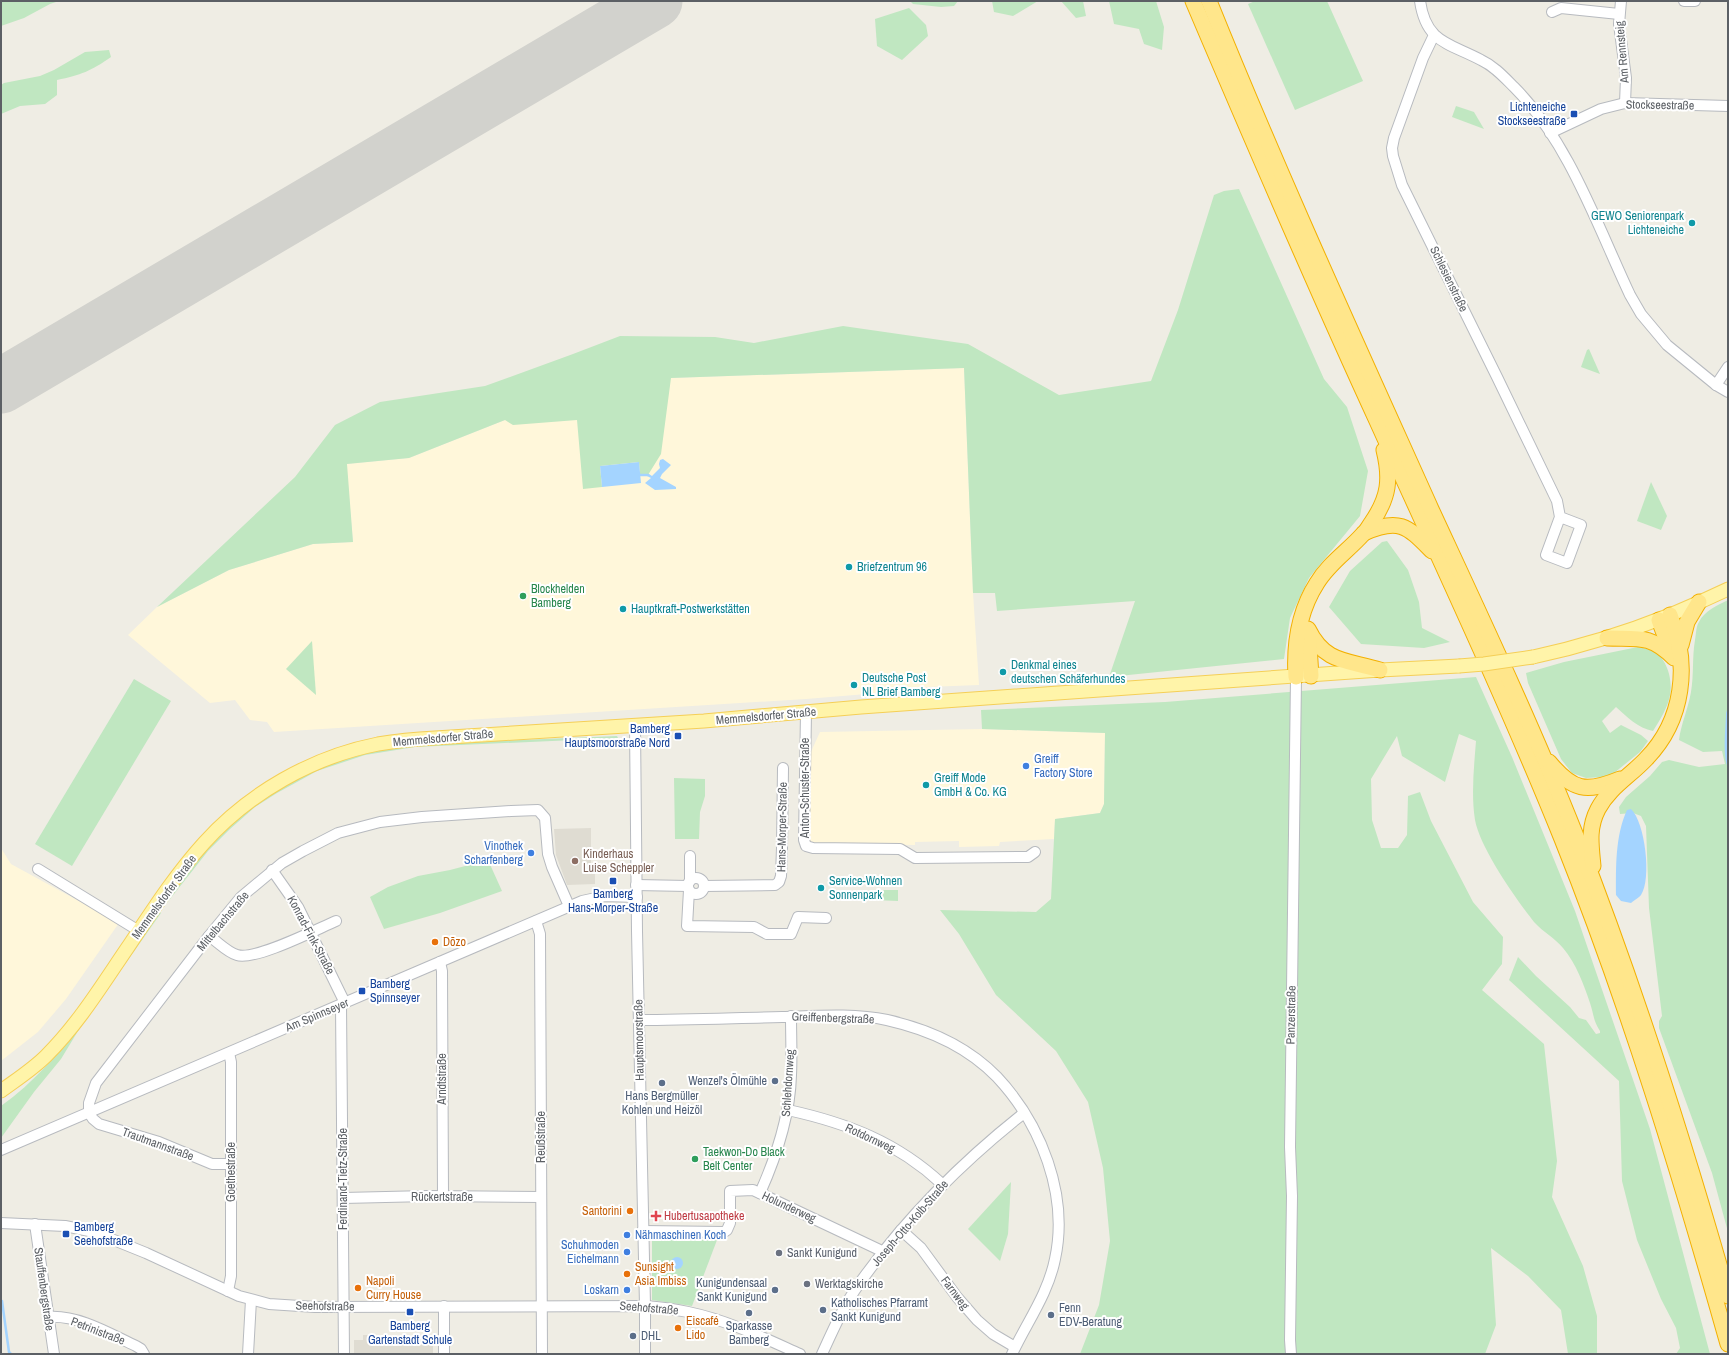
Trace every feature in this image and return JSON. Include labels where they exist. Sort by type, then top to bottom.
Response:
[{"type":"highway","points":[[1193,1],[1295,239],[1441,560],[1563,840],[1624,1008],[1659,1112],[1728,1344]]},
{"type":"highway","points":[[1209,1],[1297,210],[1540,751],[1594,885],[1636,1002],[1670,1104],[1728,1296]]},
{"type":"highway","points":[[1296,677],[1295,661],[1298,634],[1305,607],[1326,570],[1364,533],[1383,504],[1388,490],[1388,475],[1379,425]]},
{"type":"highway","points":[[1364,533],[1383,526],[1399,526],[1409,529],[1419,536],[1441,560]]},
{"type":"highway","points":[[1594,885],[1590,831],[1600,806],[1623,778],[1649,756],[1668,729],[1679,699],[1678,659],[1687,622],[1699,602]]},
{"type":"highway","points":[[1305,607],[1311,676]]},
{"type":"highway","points":[[1664,617],[1678,659]]},
{"type":"highway","points":[[1308,629],[1313,640],[1320,648],[1331,656],[1346,662],[1361,664],[1380,670]]},
{"type":"highway","points":[[1607,638],[1650,640],[1664,648],[1678,659]]},
{"type":"highway","points":[[1540,751],[1558,773],[1567,781],[1575,785],[1585,788],[1597,787],[1623,778]]},
{"type":"main road","name":"Memmelsdorfer Straße","points":[[1,1101],[33,1074],[45,1057],[74,1024],[95,997],[182,869],[221,826],[262,793],[289,777],[313,765],[358,749],[403,740],[635,726],[977,698],[1484,664],[1533,657],[1607,638],[1664,617],[1728,589]]},
{"type":"main road","name":"Memmelsdorfer Straße","points":[[1,1091],[45,1057]]},
{"type":"street","points":[[1420,1],[1427,25],[1434,35],[1446,44],[1482,60],[1498,71],[1521,94],[1550,133],[1573,172],[1630,295],[1641,314],[1666,345],[1716,385],[1728,392]]},
{"type":"street","name":"Am Rennsteig","points":[[1620,1],[1619,14],[1621,48],[1626,78],[1625,103]]},
{"type":"street","points":[[1684,1],[1695,1]]},
{"type":"street","points":[[1552,12],[1561,8],[1619,14]]},
{"type":"street","name":"Schlesienstraße","points":[[1434,35],[1423,58],[1394,138],[1392,148],[1396,168],[1410,202],[1550,485],[1557,501],[1560,518]]},
{"type":"street","name":"Stockseestraße","points":[[1550,133],[1601,109],[1625,103],[1728,106]]},
{"type":"street","points":[[1716,385],[1728,367]]},
{"type":"street","points":[[1560,518],[1581,525],[1567,563],[1546,555],[1560,518]]},
{"type":"street","name":"Panzerstraße","points":[[1291,1354],[1292,1196],[1290,1147],[1296,677]]},
{"type":"street","name":"Anton-Schuster-Straße","points":[[806,712],[804,840],[806,846],[814,848],[900,849],[915,858],[1028,857],[1035,852]]},
{"type":"street","name":"Hauptsmoorstraße","points":[[635,726],[636,897],[642,1232],[645,1306],[644,1354]]},
{"type":"street","name":"Hans-Morper-Straße","points":[[636,885],[689,886],[693,894],[700,894],[703,891],[704,886],[775,885],[779,882],[781,876],[782,848],[783,768]]},
{"type":"street","name":"Mittelbachstraße","points":[[89,1113],[89,1103],[96,1083],[209,936],[241,897],[272,870],[322,841],[358,827],[394,820],[533,809],[541,812],[546,818],[548,854],[570,906]]},
{"type":"street","points":[[690,856],[687,926],[754,927],[767,934],[791,934],[798,917],[826,918]]},
{"type":"street","points":[[38,869],[139,931]]},
{"type":"street","name":"Konrad-Fink-Straße","points":[[272,870],[298,907],[311,932],[343,1004]]},
{"type":"street","name":"Am Spinnseyer","points":[[1,1150],[570,906],[596,898],[636,897]]},
{"type":"street","points":[[209,936],[234,954],[246,956],[260,953],[336,921]]},
{"type":"street","name":"Reußstraße","points":[[536,921],[540,934],[542,1354]]},
{"type":"street","name":"Arndtstraße","points":[[440,962],[442,979],[442,1196]]},
{"type":"street","name":"Ferdinand-Tietz-Straße","points":[[343,1004],[344,1354]]},
{"type":"street","name":"Greiffenbergstraße","points":[[639,1020],[791,1016],[861,1017],[886,1020],[921,1029],[945,1040],[982,1064],[997,1078],[1024,1113],[1045,1152],[1054,1181],[1058,1240],[1056,1258],[1043,1297],[1013,1351]]},
{"type":"street","name":"Schlehdornweg","points":[[760,1193],[782,1138],[788,1110],[791,1074],[791,1016]]},
{"type":"street","name":"Goethestraße","points":[[228,1291],[231,1276],[231,1062],[229,1053]]},
{"type":"street","name":"Rotdornweg","points":[[788,1110],[815,1116],[850,1127],[884,1142],[921,1166],[942,1184]]},
{"type":"street","name":"Trautmannstraße","points":[[89,1113],[93,1119],[100,1124],[152,1140],[212,1164],[231,1164]]},
{"type":"street","name":"Joseph-Otto-Kolb-Straße","points":[[822,1354],[856,1290],[902,1230],[942,1184],[1024,1113]]},
{"type":"street","name":"Holunderweg","points":[[642,1232],[724,1232],[727,1230],[730,1223],[730,1191],[752,1190],[884,1252]]},
{"type":"street","name":"Rückertstraße","points":[[343,1198],[442,1196],[541,1197]]},
{"type":"street","name":"Seehofstraße","points":[[1,1223],[35,1224],[76,1228],[102,1235],[251,1300],[285,1306],[645,1306],[689,1312],[720,1320],[747,1330],[800,1354]]},
{"type":"street","name":"Stauffenbergstraße","points":[[35,1224],[54,1354]]},
{"type":"street","name":"Farnweg","points":[[902,1230],[921,1248],[957,1297],[977,1320],[1013,1351]]},
{"type":"street","points":[[248,1354],[251,1300]]},
{"type":"street","points":[[444,1306],[444,1354]]},
{"type":"street","name":"Petrinistraße","points":[[49,1317],[58,1316],[92,1326],[136,1346],[141,1349],[144,1354]]},
{"type":"shaded area","points":[[964,368],[973,593],[979,685],[927,687],[903,691],[806,699],[274,732],[267,722],[250,720],[235,700],[210,703],[128,635],[157,607],[229,570],[313,544],[353,542],[346,464],[409,458],[505,420],[671,378]]},
{"type":"shaded area","points":[[982,729],[1105,733],[1104,804],[1100,813],[1055,819],[1054,839],[1000,842],[999,846],[959,847],[959,841],[915,842],[915,845],[809,843],[810,754],[820,732]]},
{"type":"shaded area","name":"Kinderhaus Luise Scheppler","points":[[591,828],[591,870],[595,870],[595,884],[567,885],[556,855],[554,829]]},
{"type":"shaded area","points":[[1,848],[11,864],[119,923],[66,999],[38,1032],[1,1061]]},
{"type":"shaded area","points":[[363,1335],[375,1335],[375,1341],[433,1341],[433,1354],[354,1354],[354,1340],[363,1340]]},
{"type":"green space","points":[[1,1],[59,1],[50,4],[24,18],[1,26]]},
{"type":"green space","points":[[910,1],[958,1],[954,6],[941,7],[913,4]]},
{"type":"green space","points":[[992,1],[1038,1],[1013,16],[994,12]]},
{"type":"green space","points":[[1061,1],[1083,1],[1086,16],[1076,18]]},
{"type":"green space","points":[[1109,1],[1156,1],[1164,27],[1162,50],[1144,44],[1139,29],[1114,24]]},
{"type":"green space","points":[[1255,1],[1327,1],[1363,81],[1295,110],[1248,4]]},
{"type":"green space","points":[[909,8],[926,25],[928,36],[902,60],[877,46],[875,19]]},
{"type":"green space","points":[[109,50],[111,57],[98,66],[86,72],[57,80],[57,95],[45,104],[20,106],[1,114],[1,85],[4,83],[40,76],[54,70],[85,52]]},
{"type":"green space","points":[[1456,106],[1474,112],[1484,129],[1452,117]]},
{"type":"green space","points":[[1239,189],[1324,379],[1347,407],[1368,471],[1360,516],[1309,578],[1290,618],[1284,659],[1109,677],[1135,601],[997,611],[995,593],[973,593],[964,368],[671,378],[661,454],[648,475],[640,475],[639,462],[600,466],[602,487],[583,489],[577,420],[513,425],[505,420],[409,458],[347,464],[353,542],[313,544],[229,570],[157,607],[295,477],[335,425],[380,402],[485,386],[620,336],[715,337],[754,343],[843,326],[968,344],[1059,395],[1151,381],[1178,310],[1214,195],[1224,191]]},
{"type":"green space","points":[[1589,349],[1600,374],[1581,367],[1587,350]]},
{"type":"green space","points":[[1651,482],[1667,516],[1661,530],[1637,521]]},
{"type":"green space","points":[[1387,541],[1408,570],[1419,602],[1422,628],[1450,642],[1424,648],[1361,644],[1329,607],[1350,571],[1382,542]]},
{"type":"green space","points":[[1728,600],[1728,1232],[1712,1173],[1659,1028],[1659,1021],[1662,1016],[1649,908],[1646,826],[1641,816],[1633,813],[1620,814],[1619,807],[1626,797],[1650,776],[1662,762],[1669,760],[1699,767],[1725,764],[1722,751],[1703,752],[1679,740],[1691,692],[1697,626],[1704,615],[1716,606]]},
{"type":"green space","points":[[312,641],[316,695],[286,669]]},
{"type":"green space","points":[[1638,647],[1651,650],[1658,654],[1668,670],[1671,689],[1669,700],[1663,713],[1653,731],[1638,725],[1616,707],[1602,721],[1610,733],[1621,725],[1641,735],[1648,741],[1640,752],[1614,773],[1603,777],[1586,778],[1572,773],[1561,759],[1528,683],[1526,673],[1564,662]]},
{"type":"green space","points":[[1476,677],[1512,757],[1575,911],[1650,1129],[1710,1354],[1676,1354],[1680,1348],[1676,1328],[1661,1299],[1637,1240],[1622,1181],[1619,1081],[1509,980],[1518,957],[1536,976],[1570,1007],[1579,1018],[1586,1020],[1596,1034],[1600,1033],[1585,989],[1572,960],[1560,944],[1534,922],[1509,887],[1484,845],[1475,820],[1473,800],[1476,741],[1459,734],[1445,782],[1402,756],[1397,736],[1371,779],[1372,820],[1381,848],[1398,848],[1407,835],[1408,796],[1420,792],[1431,821],[1473,902],[1503,937],[1502,964],[1482,990],[1544,1044],[1557,1161],[1552,1197],[1583,1266],[1597,1316],[1597,1354],[1568,1354],[1561,1310],[1528,1276],[1491,1248],[1496,1325],[1485,1354],[1080,1354],[1099,1305],[1110,1241],[1103,1168],[1088,1102],[1056,1051],[996,995],[959,934],[940,910],[1036,912],[1051,899],[1055,819],[1100,813],[1104,804],[1105,733],[982,729],[981,710],[1165,702]]},
{"type":"green space","points":[[134,679],[171,701],[72,866],[35,844]]},
{"type":"green space","points":[[617,736],[618,738],[415,747],[365,755],[317,771],[255,807],[208,851],[163,908],[161,907],[204,850],[220,833],[242,814],[264,798],[288,784],[337,762],[363,754],[419,744]]},
{"type":"green space","points":[[674,778],[705,779],[705,796],[700,812],[699,839],[675,839]]},
{"type":"green space","points":[[488,860],[502,891],[440,913],[384,929],[370,897],[388,887],[418,876],[450,870]]},
{"type":"green space","points":[[874,890],[898,890],[898,901],[874,900]]},
{"type":"green space","points":[[159,911],[161,913],[78,1031],[61,1059],[34,1092],[1,1138],[1,1106],[25,1087],[68,1041],[88,1016]]},
{"type":"green space","points":[[1011,1182],[1008,1234],[1000,1261],[968,1229]]},
{"type":"green space","points":[[652,1239],[717,1240],[692,1306],[652,1300]]},
{"type":"water","points":[[663,459],[671,465],[660,478],[676,487],[676,489],[655,490],[645,483],[651,478],[647,476],[649,474],[652,476],[660,468],[660,460]]},
{"type":"water","points":[[639,462],[641,483],[602,487],[600,466]]},
{"type":"water","points":[[1728,707],[1728,768],[1725,749],[1726,713]]},
{"type":"water","points":[[1631,809],[1636,816],[1643,838],[1646,877],[1641,895],[1631,903],[1621,901],[1616,895],[1616,863],[1620,830],[1627,810]]},
{"type":"water","points":[[675,1257],[679,1257],[683,1263],[679,1269],[675,1269],[671,1265],[671,1261]]},
{"type":"waterway","points":[[640,475],[648,475]]},
{"type":"waterway","points":[[2,1301],[9,1352],[11,1354]]},
{"type":"runway","points":[[1,386],[655,1]]},
{"type":"place","name":"Lichteneiche Stockseestraße","points":[[1574,114]]},
{"type":"place","name":"GEWO Seniorenpark Lichteneiche","points":[[1692,223]]},
{"type":"place","name":"Briefzentrum 96","points":[[849,567]]},
{"type":"place","name":"Blockhelden Bamberg","points":[[523,596]]},
{"type":"place","name":"Hauptkraft-Postwerkstätten","points":[[623,609]]},
{"type":"place","name":"Denkmal eines deutschen Schäferhundes","points":[[1003,672]]},
{"type":"place","name":"Deutsche Post NL Brief Bamberg","points":[[854,685]]},
{"type":"place","name":"Bamberg Hauptsmoorstraße Nord","points":[[678,736]]},
{"type":"place","name":"Greiff Factory Store","points":[[1026,766]]},
{"type":"place","name":"Greiff Mode GmbH & Co. KG","points":[[926,785]]},
{"type":"place","name":"Vinothek Scharfenberg","points":[[531,853]]},
{"type":"place","name":"Kinderhaus Luise Scheppler","points":[[575,861]]},
{"type":"place","name":"Bamberg Hans-Morper-Straße","points":[[613,881]]},
{"type":"place","name":"Service-Wohnen Sonnenpark","points":[[821,888]]},
{"type":"place","name":"Dōzo","points":[[435,942]]},
{"type":"place","name":"Bamberg Spinnseyer","points":[[362,991]]},
{"type":"place","name":"Wenzel's Ölmühle","points":[[775,1081]]},
{"type":"place","name":"Hans Bergmüller Kohlen und Heizöl","points":[[662,1083]]},
{"type":"place","name":"Taekwon-Do Black Belt Center","points":[[695,1159]]},
{"type":"place","name":"Santorini","points":[[630,1211]]},
{"type":"place","name":"Hubertusapotheke","points":[[656,1216]]},
{"type":"place","name":"Bamberg Seehofstraße","points":[[66,1234]]},
{"type":"place","name":"Nähmaschinen Koch","points":[[627,1235]]},
{"type":"place","name":"Schuhmoden Eichelmann","points":[[627,1252]]},
{"type":"place","name":"Sankt Kunigund","points":[[779,1253]]},
{"type":"place","name":"Sunsight Asia Imbiss","points":[[627,1274]]},
{"type":"place","name":"Werktagskirche","points":[[807,1284]]},
{"type":"place","name":"Napoli Curry House","points":[[358,1288]]},
{"type":"place","name":"Loskarn","points":[[627,1290]]},
{"type":"place","name":"Kunigundensaal Sankt Kunigund","points":[[775,1290]]},
{"type":"place","name":"Katholisches Pfarramt Sankt Kunigund","points":[[823,1310]]},
{"type":"place","name":"Bamberg Gartenstadt Schule","points":[[410,1312]]},
{"type":"place","name":"Sparkasse Bamberg","points":[[749,1313]]},
{"type":"place","name":"Fenn EDV-Beratung","points":[[1051,1315]]},
{"type":"place","name":"Eiscafé Lido","points":[[678,1328]]},
{"type":"place","name":"DHL","points":[[633,1336]]}]
